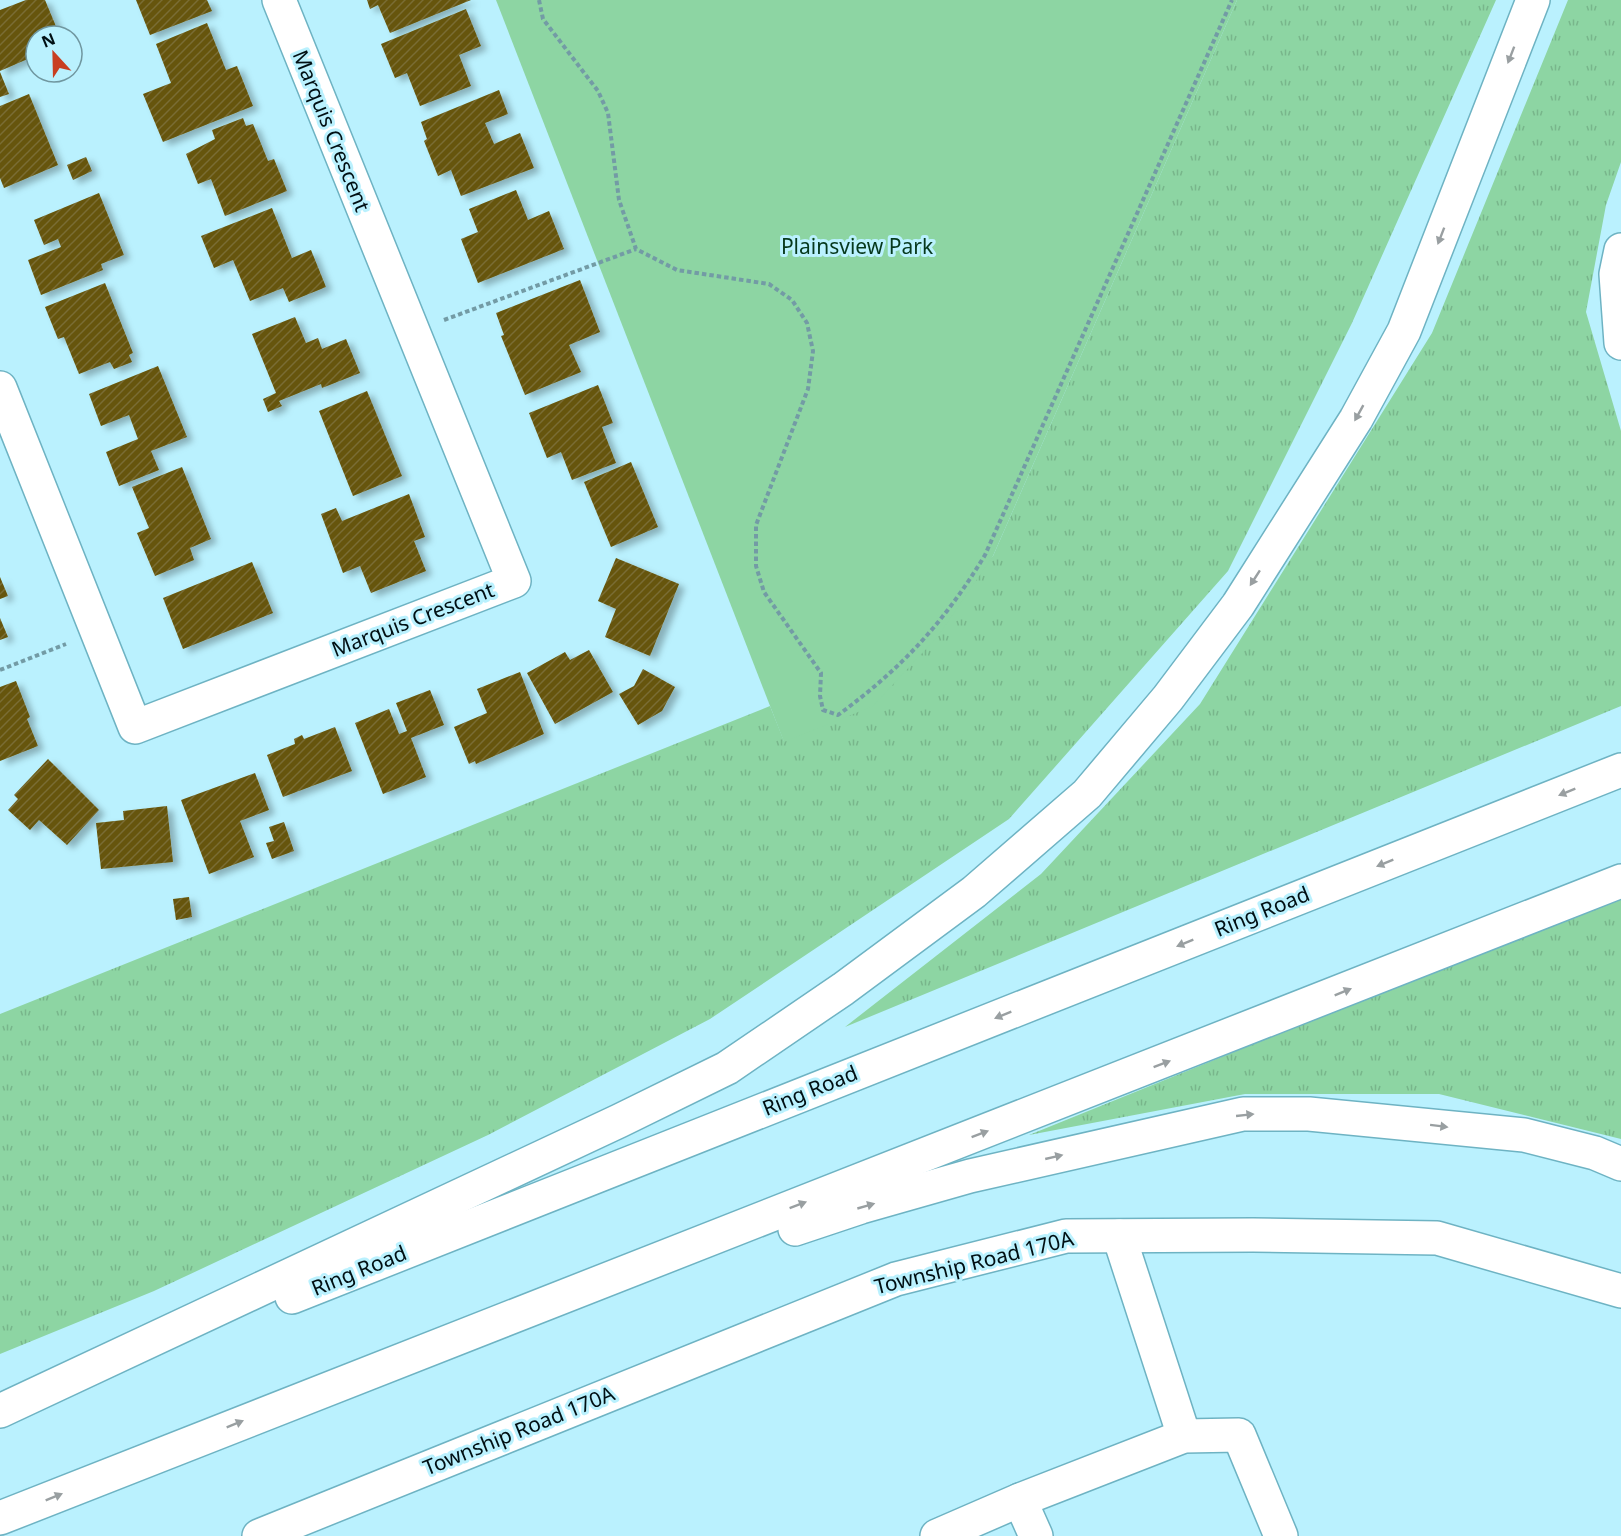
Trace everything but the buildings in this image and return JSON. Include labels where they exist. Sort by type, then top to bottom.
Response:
[{"type":"main road","name":"Marquis Crescent","points":[[0,388],[135,727],[513,581],[279,0]]},
{"type":"main road","points":[[0,1412],[620,1121],[727,1068],[843,988],[974,892],[1087,794],[1168,698],[1238,605],[1356,419],[1404,331],[1533,0]]},
{"type":"main road","points":[[1621,250],[1616,274],[1621,343]]},
{"type":"main road","name":"Ring Road","points":[[0,1412],[1621,770]]},
{"type":"main road","points":[[0,1518],[352,1378],[1216,1043],[1621,881]]},
{"type":"main road","points":[[352,1378],[861,1207],[970,1176],[1243,1114],[1309,1113],[1524,1136],[1595,1153],[1621,1164]]},
{"type":"main road","name":"Township Road 170A","points":[[259,1536],[896,1279],[1066,1236],[1437,1238],[1621,1291]]},
{"type":"main road","points":[[1119,1236],[1184,1436]]},
{"type":"main road","points":[[937,1536],[1020,1500],[1184,1436],[1239,1435],[1281,1536]]},
{"type":"main road","points":[[1020,1500],[1036,1536]]},
{"type":"path","points":[[538,0],[543,19],[598,91],[608,113],[619,200],[636,249],[677,270],[769,284],[792,300],[807,323],[813,351],[808,389],[756,525],[756,566],[764,592],[821,673],[823,710],[838,715],[913,653],[960,596],[985,555],[1232,0]]},
{"type":"path","points":[[412,332],[636,249]]},
{"type":"path","points":[[0,670],[97,631]]},
{"type":"green space","name":"Plainsview Park","points":[[496,0],[1237,0],[993,556],[938,636],[873,706],[784,742]]},
{"type":"green space","points":[[1237,0],[1496,0],[1352,323],[1228,571],[1009,819],[710,1019],[488,1135],[154,1291],[0,1354],[0,1014],[770,706],[784,741],[993,556]]},
{"type":"green space","points":[[1568,0],[1621,0],[1621,162],[1606,205],[1586,312],[1621,431],[1621,706],[845,1027],[1041,874],[1200,704],[1432,333]]},
{"type":"green space","points":[[1621,895],[1621,1139],[1439,1094],[1245,1094],[1029,1135]]}]
